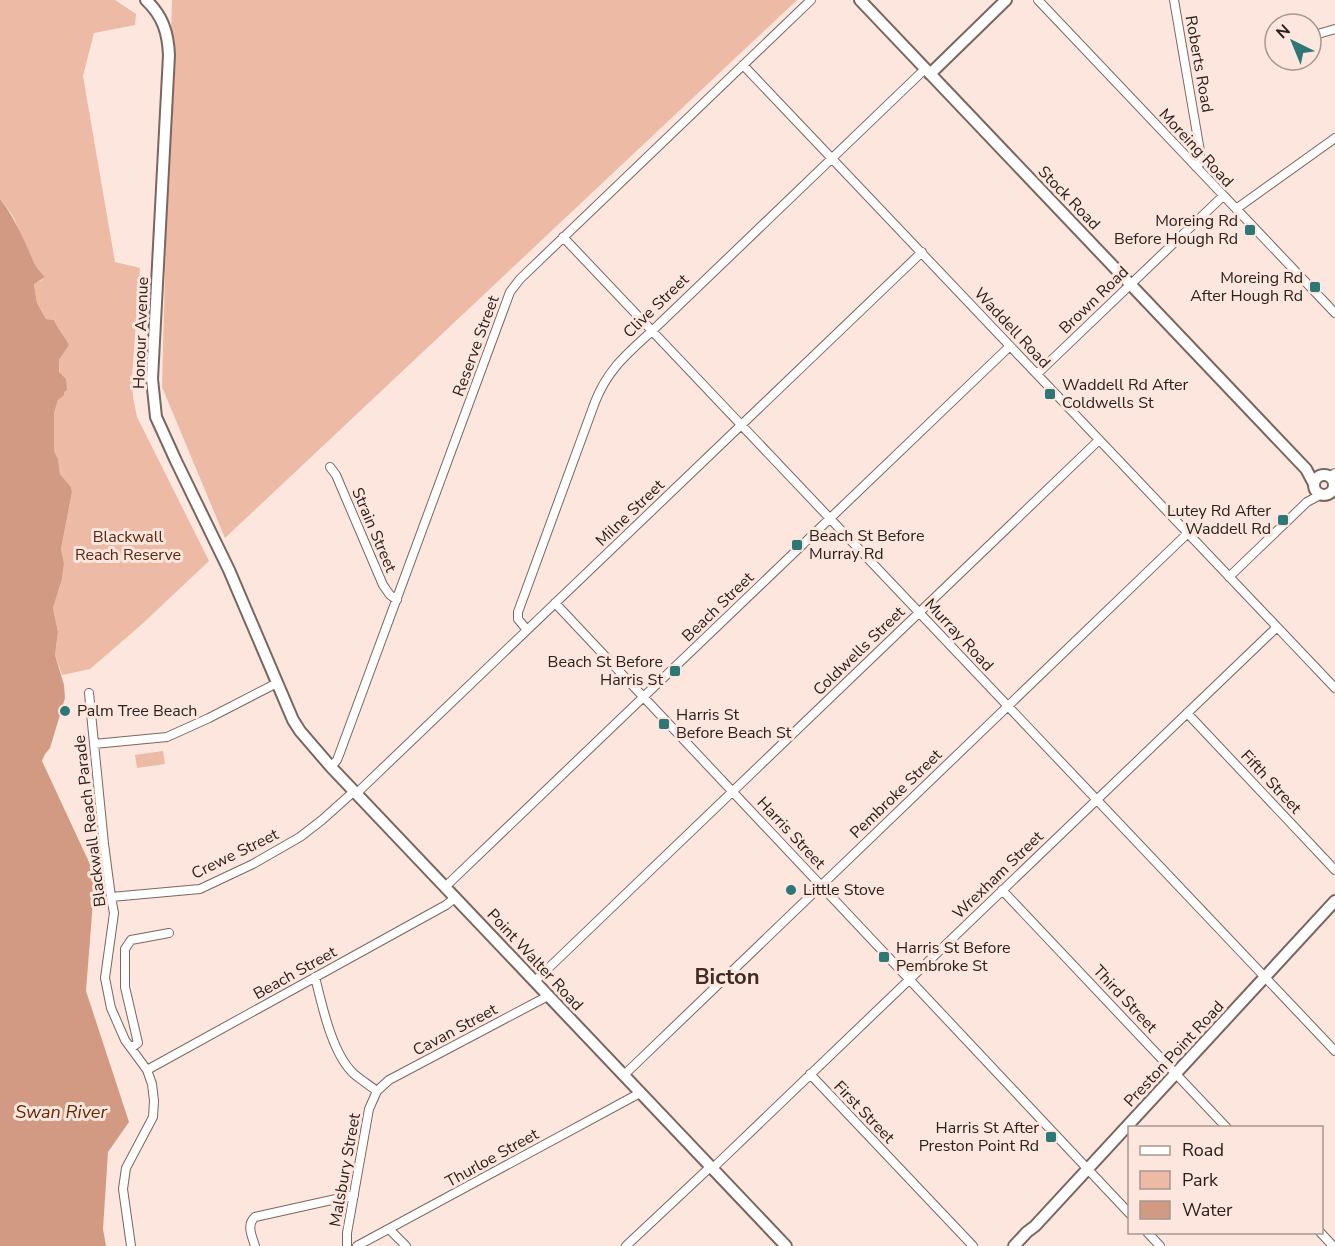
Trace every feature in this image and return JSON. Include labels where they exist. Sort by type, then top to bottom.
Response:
[{"type":"street","name":"Honour Avenue","points":[[146,0],[153,6],[164,24],[169,41],[152,379],[156,417],[229,570],[277,683]]},
{"type":"street","name":"Reserve Street","points":[[331,767],[339,755],[510,292],[520,279],[563,237],[811,0]]},
{"type":"street","name":"Stock Road","points":[[860,0],[1306,469],[1328,486]]},
{"type":"street","name":"Clive Street","points":[[527,630],[518,619],[518,612],[601,388],[617,364],[928,71],[1003,4],[1015,0]]},
{"type":"street","name":"Moreing Road","points":[[1038,0],[1335,313]]},
{"type":"street","name":"Roberts Road","points":[[1174,0],[1200,151],[1200,163],[1196,167]]},
{"type":"street","name":"Waddell Road","points":[[743,65],[1335,688]]},
{"type":"street","points":[[1236,209],[1335,138]]},
{"type":"street","name":"Brown Road","points":[[1036,374],[1223,196]]},
{"type":"street","name":"Murray Road","points":[[563,237],[1335,1051]]},
{"type":"street","name":"Milne Street","points":[[355,793],[922,252]]},
{"type":"street","name":"Beach Street","points":[[445,887],[1010,346]]},
{"type":"street","name":"Coldwells Street","points":[[535,981],[1099,440]]},
{"type":"street","name":"Strain Street","points":[[330,467],[336,475],[383,585],[397,600]]},
{"type":"street","points":[[1229,577],[1307,502],[1328,486]]},
{"type":"street","name":"Pembroke Street","points":[[624,1075],[1188,533]]},
{"type":"street","name":"Harris Street","points":[[555,603],[1128,1212]]},
{"type":"street","name":"Wrexham Street","points":[[626,1246],[909,980],[1276,627]]},
{"type":"street","points":[[94,744],[167,737],[277,683]]},
{"type":"street","name":"Point Walter Road","points":[[277,683],[300,731],[331,767],[786,1246]]},
{"type":"street","name":"Blackwall Reach Parade","points":[[89,693],[114,913],[105,978],[111,1008],[125,1040],[147,1070],[154,1101],[153,1117],[126,1168],[123,1189],[131,1246]]},
{"type":"street","name":"Fifth Street","points":[[1187,713],[1335,870]]},
{"type":"street","name":"Crewe Street","points":[[111,897],[200,889],[253,864],[300,837],[355,793]]},
{"type":"street","name":"Third Street","points":[[1002,890],[1225,1126]]},
{"type":"street","name":"Beach Street","points":[[147,1070],[455,898]]},
{"type":"street","name":"Preston Point Road","points":[[1128,1126],[1335,901]]},
{"type":"street","points":[[131,1048],[138,1043],[125,987],[125,949],[131,940],[170,933]]},
{"type":"street","points":[[315,977],[327,1026],[344,1061],[353,1073],[377,1091]]},
{"type":"street","name":"Cavan Street","points":[[377,1091],[389,1080],[548,996]]},
{"type":"street","name":"First Street","points":[[810,1074],[973,1246]]},
{"type":"street","name":"Malsbury Street","points":[[347,1246],[347,1233],[369,1109],[377,1091]]},
{"type":"street","name":"Thurloe Street","points":[[357,1246],[640,1093]]},
{"type":"street","name":"Preston Point Road","points":[[1014,1246],[1128,1126]]},
{"type":"street","points":[[255,1246],[249,1226],[255,1217],[354,1195]]},
{"type":"street","name":"Preston Point Road","points":[[1020,1246],[1030,1236],[1035,1226]]},
{"type":"street","points":[[389,1229],[406,1246]]},
{"type":"street","points":[[1148,1234],[1160,1246]]},
{"type":"street","points":[[1321,1234],[1333,1246]]},
{"type":"green space","name":"Blackwall Reach Reserve","points":[[0,0],[115,0],[136,14],[135,25],[94,33],[83,76],[115,262],[140,268],[132,377],[137,417],[209,561],[90,669],[62,675],[55,655],[58,632],[53,608],[62,579],[64,563],[61,549],[72,492],[71,487],[60,474],[58,459],[54,451],[54,413],[60,397],[59,360],[69,345],[54,320],[46,319],[37,303],[34,283],[45,277],[31,257],[14,218],[0,199]]},
{"type":"green space","points":[[172,0],[797,0],[225,538],[162,387]]},
{"type":"green space","points":[[163,751],[165,764],[137,768],[135,755]]},
{"type":"water","name":"Swan River","points":[[0,199],[16,223],[35,264],[45,277],[34,284],[37,303],[46,319],[54,320],[69,345],[59,360],[59,372],[66,379],[67,390],[58,400],[54,413],[54,451],[58,459],[60,474],[71,487],[72,492],[61,549],[64,563],[62,579],[53,608],[58,632],[55,655],[64,685],[65,698],[50,748],[42,761],[95,875],[86,991],[129,1122],[108,1152],[103,1229],[106,1246],[0,1246]]},
{"type":"place","name":"Moreing Rd Before Hough Rd","points":[[1250,230]]},
{"type":"place","name":"Moreing Rd After Hough Rd","points":[[1315,287]]},
{"type":"place","name":"Waddell Rd After Coldwells St","points":[[1050,394]]},
{"type":"place","name":"Lutey Rd After Waddell Rd","points":[[1283,520]]},
{"type":"place","name":"Beach St Before Murray Rd","points":[[797,545]]},
{"type":"place","name":"Beach St Before Harris St","points":[[675,671]]},
{"type":"place","name":"Palm Tree Beach","points":[[65,711]]},
{"type":"place","name":"Harris St Before Beach St","points":[[664,724]]},
{"type":"place","name":"Little Stove","points":[[791,890]]},
{"type":"place","name":"Harris St Before Pembroke St","points":[[884,957]]},
{"type":"place","name":"Harris St After Preston Point Rd","points":[[1051,1137]]},
{"type":"district","name":"Bicton","points":[[727,977]]}]
